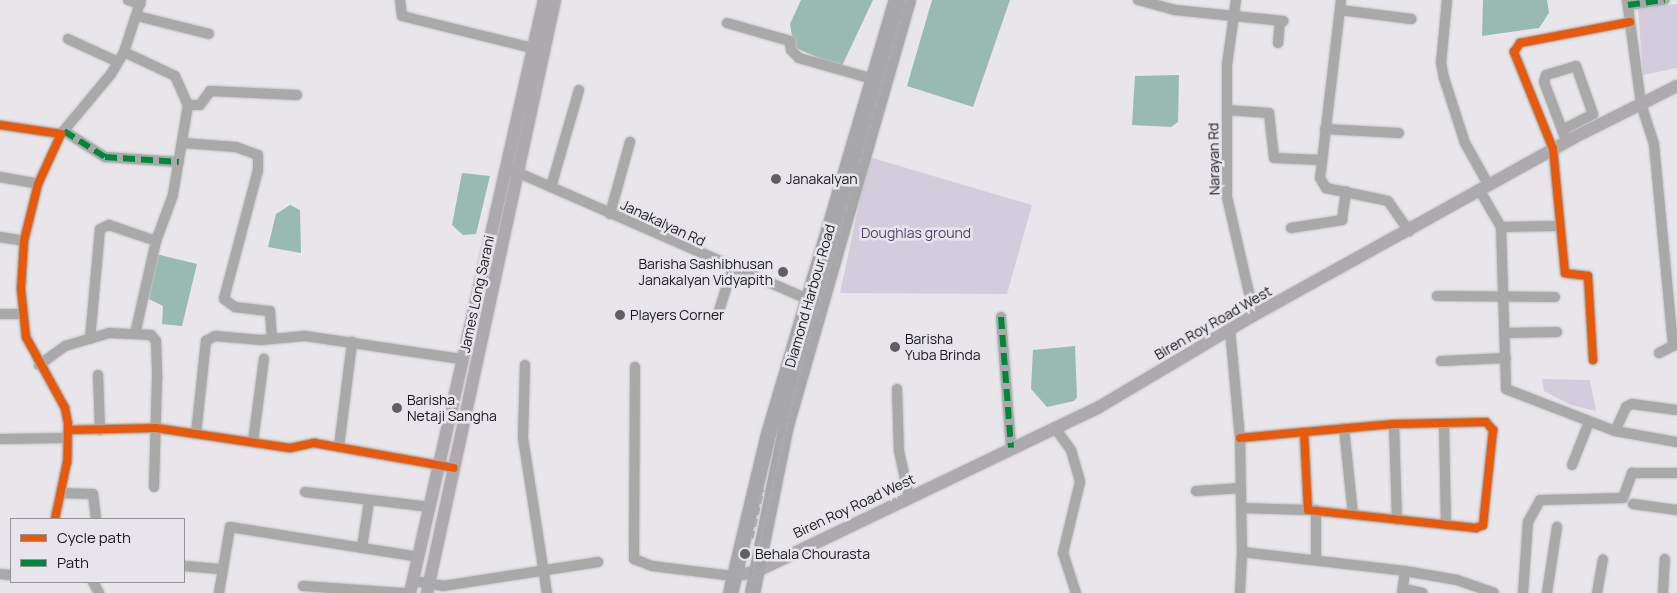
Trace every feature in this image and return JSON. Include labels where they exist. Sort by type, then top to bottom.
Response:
[{"type":"highway","name":"Diamond Harbour Road","points":[[752,593],[815,302],[873,78],[896,0]]},
{"type":"highway","name":"Diamond Harbour Road","points":[[730,593],[766,443],[815,302],[908,0]]},
{"type":"highway","points":[[766,443],[782,448]]},
{"type":"main road","points":[[411,587],[420,557],[461,359],[506,168],[538,49],[544,0]]},
{"type":"main road","name":"James Long Sarani","points":[[428,589],[519,173],[538,49],[555,0]]},
{"type":"main road","name":"Biren Roy Road West","points":[[734,576],[756,571],[1099,407],[1254,315],[1409,232],[1553,149],[1564,135],[1641,104],[1677,86]]},
{"type":"street","points":[[55,518],[61,494],[68,434],[65,408],[39,365],[21,314],[24,241],[38,184],[62,133],[124,52],[141,2],[128,0]]},
{"type":"street","points":[[400,0],[402,16],[538,49]]},
{"type":"street","points":[[1138,0],[1281,21],[1278,43]]},
{"type":"street","name":"Narayan Rd","points":[[1236,0],[1227,110],[1227,197],[1240,238],[1254,315]]},
{"type":"street","points":[[1447,0],[1441,63],[1444,78],[1465,143],[1501,227],[1506,388],[1510,393],[1615,431],[1677,442]]},
{"type":"street","points":[[1659,353],[1675,345],[1654,144],[1641,104],[1627,2],[1665,0]]},
{"type":"street","points":[[1409,232],[1388,201],[1322,184],[1322,160],[1340,5],[1411,19]]},
{"type":"street","points":[[137,16],[209,34]]},
{"type":"street","points":[[1593,360],[1588,276],[1565,273],[1553,149],[1515,59],[1515,47],[1630,22]]},
{"type":"street","points":[[727,23],[790,41],[790,50],[799,58],[873,78]]},
{"type":"street","points":[[68,40],[118,62]]},
{"type":"street","points":[[124,52],[175,76],[188,105],[173,195],[156,241],[135,334]]},
{"type":"street","points":[[1576,66],[1592,114],[1564,135],[1544,79],[1576,66]]},
{"type":"street","points":[[551,188],[579,90]]},
{"type":"street","points":[[188,105],[200,105],[210,91],[297,96]]},
{"type":"street","points":[[1227,110],[1269,113],[1274,158],[1322,160]]},
{"type":"street","points":[[0,125],[62,133],[105,157],[135,163],[179,162]]},
{"type":"street","points":[[1325,129],[1399,133]]},
{"type":"street","points":[[182,142],[236,147],[258,154],[224,299],[235,307],[270,311],[272,339]]},
{"type":"street","points":[[610,214],[630,142]]},
{"type":"street","name":"Janakalyan Rd","points":[[506,168],[732,269],[815,302]]},
{"type":"street","points":[[0,177],[38,184]]},
{"type":"street","points":[[1291,228],[1342,220],[1346,191]]},
{"type":"street","points":[[90,339],[100,229],[109,224],[156,241]]},
{"type":"street","points":[[1501,227],[1555,226]]},
{"type":"street","points":[[0,237],[24,241]]},
{"type":"street","points":[[718,314],[732,269]]},
{"type":"street","points":[[1437,296],[1555,297]]},
{"type":"street","points":[[0,314],[21,314]]},
{"type":"street","points":[[1001,317],[1011,448]]},
{"type":"street","points":[[1230,329],[1240,438],[1242,508],[1240,593]]},
{"type":"street","points":[[1505,333],[1556,332]]},
{"type":"street","points":[[39,365],[65,346],[109,333],[151,334],[156,341],[154,487]]},
{"type":"street","points":[[196,434],[206,341],[216,336],[272,339],[305,336],[461,359]]},
{"type":"street","points":[[339,447],[352,342]]},
{"type":"street","points":[[1441,361],[1506,358]]},
{"type":"street","points":[[253,442],[264,359]]},
{"type":"street","points":[[525,365],[523,438],[545,566],[547,593]]},
{"type":"street","points":[[635,367],[634,559],[652,566],[734,576]]},
{"type":"street","points":[[98,375],[100,430]]},
{"type":"street","points":[[897,389],[899,451],[909,497]]},
{"type":"street","points":[[1615,431],[1626,407],[1632,404],[1677,410]]},
{"type":"street","points":[[1240,438],[1394,424],[1486,422],[1493,430],[1484,525],[1446,525],[1312,510],[1242,508]]},
{"type":"street","points":[[1572,466],[1589,422]]},
{"type":"street","points":[[1444,423],[1446,525]]},
{"type":"street","points":[[1394,424],[1397,520]]},
{"type":"street","points":[[0,439],[100,430],[156,428],[290,448],[314,443],[454,468]]},
{"type":"street","points":[[1055,428],[1071,450],[1080,482],[1063,553],[1076,593]]},
{"type":"street","points":[[1344,428],[1353,515]]},
{"type":"street","points":[[1304,432],[1316,560]]},
{"type":"street","points":[[1523,593],[1528,522],[1540,500],[1623,498],[1632,473],[1677,473]]},
{"type":"street","points":[[1196,490],[1241,488]]},
{"type":"street","points":[[304,492],[370,502],[430,508]]},
{"type":"street","points":[[61,494],[93,494],[96,518]]},
{"type":"street","points":[[362,547],[370,502]]},
{"type":"street","points":[[1633,504],[1677,510]]},
{"type":"street","points":[[219,593],[220,569],[230,527],[420,557]]},
{"type":"street","points":[[1547,593],[1557,527]]},
{"type":"street","points":[[1242,552],[1405,571],[1457,580],[1494,593]]},
{"type":"street","points":[[1663,593],[1665,559]]},
{"type":"street","points":[[1596,593],[1603,560]]},
{"type":"street","points":[[411,587],[428,589],[545,566],[598,562]]},
{"type":"street","points":[[185,566],[220,569]]},
{"type":"street","points":[[1405,571],[1403,591],[1423,593]]},
{"type":"street","points":[[303,586],[403,593]]},
{"type":"green space","points":[[1677,4],[1677,68],[1643,75],[1638,8]]},
{"type":"green space","name":"Doughlas ground","points":[[869,157],[1032,205],[1007,294],[840,293]]},
{"type":"green space","points":[[1542,379],[1590,380],[1596,411],[1571,405],[1544,391]]},
{"type":"shaded area","points":[[801,0],[873,0],[841,68],[794,47],[790,24]]},
{"type":"shaded area","points":[[932,0],[1010,0],[973,107],[907,86]]},
{"type":"shaded area","points":[[1483,0],[1547,0],[1549,13],[1539,28],[1482,36]]},
{"type":"shaded area","points":[[1179,75],[1178,122],[1171,127],[1132,125],[1135,76]]},
{"type":"shaded area","points":[[462,173],[490,176],[476,234],[463,235],[452,225]]},
{"type":"shaded area","points":[[290,205],[300,210],[301,253],[268,247],[276,214]]},
{"type":"shaded area","points":[[156,254],[197,264],[182,326],[162,324],[163,306],[149,299]]},
{"type":"shaded area","points":[[1075,346],[1077,397],[1074,401],[1047,407],[1031,389],[1033,350]]},
{"type":"railway","points":[[748,593],[799,373],[906,0]]},
{"type":"railway","points":[[752,538],[763,489]]},
{"type":"marked path","points":[[1628,5],[1665,0]]},
{"type":"marked path","points":[[64,131],[105,157],[179,162]]},
{"type":"marked path","points":[[1001,317],[1011,448]]},
{"type":"cycle path","points":[[1593,360],[1588,276],[1565,273],[1553,149],[1514,52],[1520,43],[1630,22]]},
{"type":"cycle path","points":[[0,125],[61,134],[38,184],[24,241],[21,289],[26,337],[65,408],[68,423],[67,462],[55,518]]},
{"type":"cycle path","points":[[1240,438],[1304,432],[1394,424],[1486,422],[1493,430],[1483,525],[1476,528],[1308,510],[1304,432]]},
{"type":"cycle path","points":[[68,430],[156,428],[290,448],[314,443],[454,468]]},
{"type":"place","name":"Janakalyan","points":[[776,179]]},
{"type":"place","name":"Barisha Sashibhusan Janakalyan Vidyapith","points":[[783,272]]},
{"type":"place","name":"Players Corner","points":[[620,315]]},
{"type":"place","name":"Barisha Yuba Brinda","points":[[895,347]]},
{"type":"place","name":"Barisha Netaji Sangha","points":[[397,408]]},
{"type":"place","name":"Behala Chourasta","points":[[745,554]]}]
